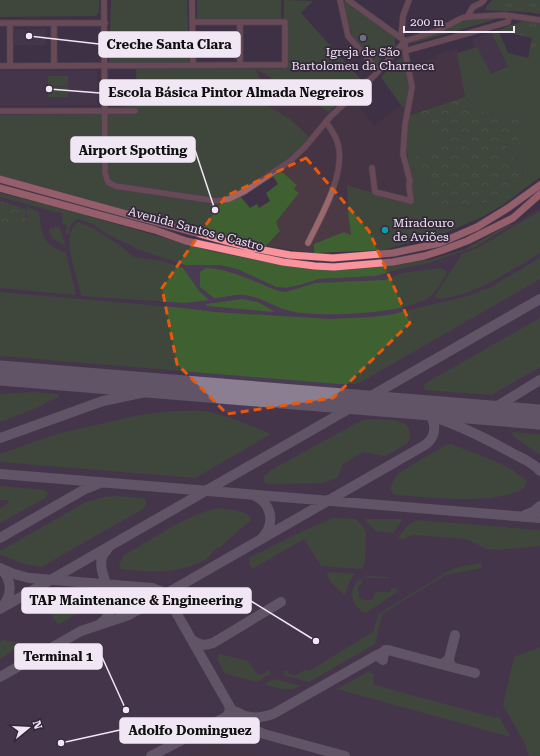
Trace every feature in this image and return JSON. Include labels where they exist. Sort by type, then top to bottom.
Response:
[{"type":"main road","name":"Avenida Santos e Castro","points":[[0,179],[247,247],[290,255],[333,258],[393,253],[440,243],[477,227],[508,208],[540,185]]},
{"type":"main road","name":"Avenida Santos e Castro","points":[[0,188],[200,244],[283,262],[334,267],[393,262],[424,256],[443,250],[467,241],[512,218],[540,194]]},
{"type":"street","points":[[104,0],[105,173],[108,182],[112,184],[216,201],[229,199],[245,191],[274,173],[299,154],[326,122],[378,70],[403,39],[437,31],[462,18],[467,17],[510,16],[540,20]]},
{"type":"street","points":[[192,0],[193,65]]},
{"type":"street","points":[[340,0],[348,36],[378,70]]},
{"type":"street","points":[[348,0],[403,39]]},
{"type":"street","points":[[372,168],[375,192],[411,201],[410,181],[403,154],[405,125],[412,88],[403,39],[402,16],[409,0]]},
{"type":"street","points":[[467,17],[473,7],[482,2]]},
{"type":"street","points":[[477,16],[482,2]]},
{"type":"street","points":[[405,51],[508,22],[510,16]]},
{"type":"street","points":[[0,66],[285,65],[285,22],[192,22]]},
{"type":"street","points":[[240,22],[240,65]]},
{"type":"street","points":[[0,23],[104,23]]},
{"type":"street","points":[[10,23],[10,66]]},
{"type":"street","points":[[54,23],[54,66]]},
{"type":"street","points":[[0,111],[135,111]]},
{"type":"street","points":[[308,243],[329,202],[339,163],[340,150],[338,142],[333,131],[326,122]]},
{"type":"highlighted area","points":[[306,158],[369,231],[410,323],[333,398],[227,414],[177,364],[162,288],[226,196]]},
{"type":"shaded area","points":[[46,29],[46,45],[12,45],[11,30]]},
{"type":"shaded area","points":[[491,32],[508,65],[491,74],[472,39]]},
{"type":"shaded area","points":[[457,49],[465,97],[408,116],[405,140],[414,200],[410,204],[347,185],[351,235],[314,244],[314,253],[266,246],[280,231],[276,222],[299,193],[294,189],[297,185],[281,171],[274,169],[290,119],[268,106],[256,69],[329,112],[349,95],[374,126],[401,105],[408,110],[409,65],[429,60],[436,57],[435,55]]},
{"type":"shaded area","points":[[0,71],[97,71],[97,105],[0,106]]},
{"type":"shaded area","points":[[0,197],[55,212],[60,212],[70,224],[78,219],[95,225],[103,232],[185,265],[219,265],[237,269],[276,287],[286,288],[319,279],[376,276],[429,263],[475,247],[540,208],[540,756],[0,756]]},
{"type":"shaded area","points":[[213,743],[233,749],[259,756],[188,756]]},
{"type":"green space","points":[[0,0],[99,0],[99,11],[96,16],[0,17]]},
{"type":"green space","points":[[111,0],[187,0],[189,62],[109,62]]},
{"type":"green space","points":[[197,0],[281,0],[281,20],[197,20]]},
{"type":"green space","points":[[284,0],[313,1],[301,13],[363,82],[329,112],[256,69],[268,106],[290,119],[309,137],[292,157],[232,194],[234,200],[241,197],[250,208],[257,204],[259,208],[270,201],[266,193],[278,184],[273,176],[281,171],[297,185],[294,189],[299,193],[276,222],[280,231],[266,246],[239,241],[0,176],[0,115],[99,114],[108,108],[137,105],[136,67],[283,69]]},
{"type":"green space","points":[[342,0],[395,38],[395,46],[380,60],[378,65],[369,55],[366,56],[349,34],[352,33]]},
{"type":"green space","points":[[492,0],[540,0],[540,14],[486,10],[485,9]]},
{"type":"green space","points":[[486,18],[497,19],[410,44],[465,20]]},
{"type":"green space","points":[[526,20],[540,23],[540,64],[537,64],[532,59],[528,58],[532,38],[498,30]]},
{"type":"green space","points":[[498,30],[508,53],[532,59],[536,64],[540,64],[540,177],[504,204],[482,217],[445,233],[383,250],[314,253],[314,244],[344,232],[351,235],[347,185],[410,204],[414,200],[405,140],[408,116],[414,114],[438,136],[438,147],[419,152],[421,172],[427,177],[431,210],[498,201],[523,180],[522,163],[506,152],[507,143],[519,119],[480,111],[465,97],[457,53],[477,47],[491,74],[508,66],[491,32]]},
{"type":"green space","points":[[404,56],[410,86],[405,108],[401,105],[381,77]]},
{"type":"green space","points":[[48,76],[68,76],[68,86],[48,86]]},
{"type":"green space","points":[[48,87],[68,87],[68,97],[48,97]]},
{"type":"green space","points":[[465,97],[480,111],[519,119],[519,139],[507,143],[506,152],[522,163],[523,180],[498,201],[431,210],[427,177],[421,172],[415,158],[418,152],[438,147],[438,136],[414,114]]},
{"type":"green space","points":[[0,193],[56,207],[211,251],[255,260],[328,268],[429,260],[465,249],[510,224],[512,225],[475,247],[429,263],[376,276],[319,279],[286,288],[276,287],[237,269],[219,265],[185,265],[140,250],[103,232],[95,225],[78,219],[72,223],[68,235],[66,233],[67,225],[63,224],[62,214],[60,212],[55,212],[0,197]]},
{"type":"green space","points":[[0,201],[26,209],[26,229],[0,224]]},
{"type":"green space","points":[[27,207],[39,213],[41,228],[48,242],[52,246],[66,253],[76,294],[0,288],[0,224],[26,229]]},
{"type":"green space","points":[[540,211],[540,253],[478,288],[451,297],[437,299],[435,296],[462,254],[479,247]]},
{"type":"green space","points":[[78,222],[91,227],[122,247],[134,257],[163,261],[183,268],[199,291],[209,300],[185,303],[82,296],[79,289],[70,247],[71,233],[73,227]]},
{"type":"green space","points":[[59,227],[65,243],[63,245],[53,239],[49,231],[50,228]]},
{"type":"green space","points":[[540,258],[540,279],[361,382],[355,384],[339,384],[0,356],[0,292],[215,312],[330,319],[371,317],[389,315],[468,296],[491,287]]},
{"type":"green space","points":[[206,268],[234,273],[278,291],[286,292],[315,283],[385,280],[402,273],[441,268],[444,269],[447,274],[431,296],[416,303],[400,308],[381,311],[320,314],[290,311],[244,295],[214,298],[200,287],[200,272]]},
{"type":"green space","points":[[242,299],[258,302],[275,312],[207,306],[206,304]]},
{"type":"green space","points":[[540,318],[540,367],[491,395],[425,390],[423,387],[426,383]]},
{"type":"green space","points":[[33,392],[58,394],[59,396],[34,409],[0,422],[0,394]]},
{"type":"green space","points":[[172,411],[210,412],[233,419],[271,434],[195,478],[0,462],[0,454],[57,434],[139,415]]},
{"type":"green space","points":[[372,419],[396,420],[401,422],[409,429],[410,438],[402,447],[385,456],[363,452],[343,464],[338,477],[324,483],[267,484],[264,482],[264,476],[271,470],[357,423]]},
{"type":"green space","points":[[513,432],[540,434],[540,455],[512,435]]},
{"type":"green space","points":[[451,444],[511,469],[527,482],[524,488],[512,494],[479,499],[395,495],[390,489],[397,474],[446,445]]},
{"type":"green space","points":[[0,486],[45,490],[48,494],[45,498],[0,523],[0,508],[9,503],[8,500],[0,500]]},
{"type":"green space","points":[[116,496],[143,498],[146,500],[146,504],[143,509],[41,567],[21,563],[0,554],[0,551],[86,502],[104,497]]},
{"type":"green space","points":[[219,508],[247,514],[251,520],[219,548],[218,547],[205,560],[184,568],[166,571],[121,569],[119,565],[124,555],[183,521],[207,511]]},
{"type":"green space","points":[[333,518],[356,519],[366,531],[365,562],[362,569],[321,566],[304,539],[252,569],[249,563],[249,558]]},
{"type":"green space","points":[[365,519],[403,519],[393,533],[375,531]]},
{"type":"green space","points":[[416,520],[540,530],[540,546],[498,550],[487,549],[466,539],[415,535],[404,539],[398,538],[406,527]]},
{"type":"green space","points":[[481,563],[482,568],[445,575],[382,614],[375,644],[309,682],[284,675],[284,672],[286,671],[295,676],[305,670],[309,671],[373,632],[379,615],[382,612],[450,570]]},
{"type":"green space","points":[[328,572],[355,574],[350,580],[345,595],[332,584],[327,576]]},
{"type":"green space","points":[[369,576],[389,577],[389,578],[364,578]]},
{"type":"green space","points":[[363,578],[361,585],[358,586],[359,597],[364,600],[373,599],[376,592],[391,592],[391,588],[396,588],[397,592],[366,613],[355,605],[352,593],[353,588]]},
{"type":"green space","points":[[59,594],[91,601],[93,604],[58,625],[49,611],[53,597]]},
{"type":"green space","points":[[3,640],[19,643],[21,645],[0,659],[0,642]]},
{"type":"green space","points":[[540,647],[540,756],[529,756],[525,744],[503,705],[514,657]]},
{"type":"green space","points":[[220,654],[247,661],[258,674],[261,675],[269,670],[271,673],[257,682],[227,674],[224,672],[217,659]]},
{"type":"green space","points":[[368,672],[374,674],[373,684],[378,686],[496,718],[498,716],[511,737],[337,689]]},
{"type":"green space","points":[[274,679],[301,686],[287,689],[264,684]]},
{"type":"taxiway","points":[[0,609],[540,299]]},
{"type":"taxiway","points":[[0,376],[43,376]]},
{"type":"taxiway","points":[[486,413],[540,380]]},
{"type":"taxiway","points":[[0,438],[103,401],[155,390],[190,389]]},
{"type":"taxiway","points":[[382,404],[418,412],[449,422],[496,444],[527,461],[540,471]]},
{"type":"taxiway","points":[[0,677],[81,631],[129,615],[425,445],[433,435],[434,423],[428,413],[416,407]]},
{"type":"taxiway","points":[[0,474],[540,518]]},
{"type":"taxiway","points":[[0,538],[85,489],[100,483]]},
{"type":"taxiway","points":[[255,496],[261,499],[270,514],[269,526],[263,537]]},
{"type":"taxiway","points":[[525,515],[533,512],[540,506]]},
{"type":"taxiway","points":[[100,624],[107,617],[110,609],[110,600],[101,565],[102,557],[109,547]]},
{"type":"taxiway","points":[[0,568],[29,578],[152,588],[160,591],[169,600],[230,707],[238,718],[248,727],[264,734],[345,756]]},
{"type":"taxiway","points":[[0,568],[7,577],[10,587],[8,597],[2,607]]},
{"type":"taxiway","points":[[192,640],[202,644],[213,643],[281,602]]},
{"type":"taxiway","points":[[449,659],[455,635]]},
{"type":"taxiway","points":[[385,650],[383,657],[383,660],[378,656],[375,656],[388,650],[440,664]]},
{"type":"taxiway","points":[[237,712],[241,715],[255,718],[273,714],[375,656]]},
{"type":"taxiway","points":[[453,667],[450,664],[449,659],[440,664],[475,673]]},
{"type":"taxiway","points":[[151,756],[226,717],[229,713],[230,707]]},
{"type":"runway","points":[[0,373],[540,417]]},
{"type":"place","name":"Creche Santa Clara","points":[[29,36]]},
{"type":"place","name":"Igreja de São Bartolomeu da Charneca","points":[[363,38]]},
{"type":"place","name":"Escola Básica Pintor Almada Negreiros","points":[[49,89]]},
{"type":"place","name":"Airport Spotting","points":[[215,210]]},
{"type":"place","name":"Miradouro de Aviões","points":[[385,230]]},
{"type":"place","name":"TAP Maintenance & Engineering","points":[[316,641]]},
{"type":"place","name":"Terminal 1","points":[[126,710]]},
{"type":"place","name":"Adolfo Dominguez","points":[[61,743]]}]
